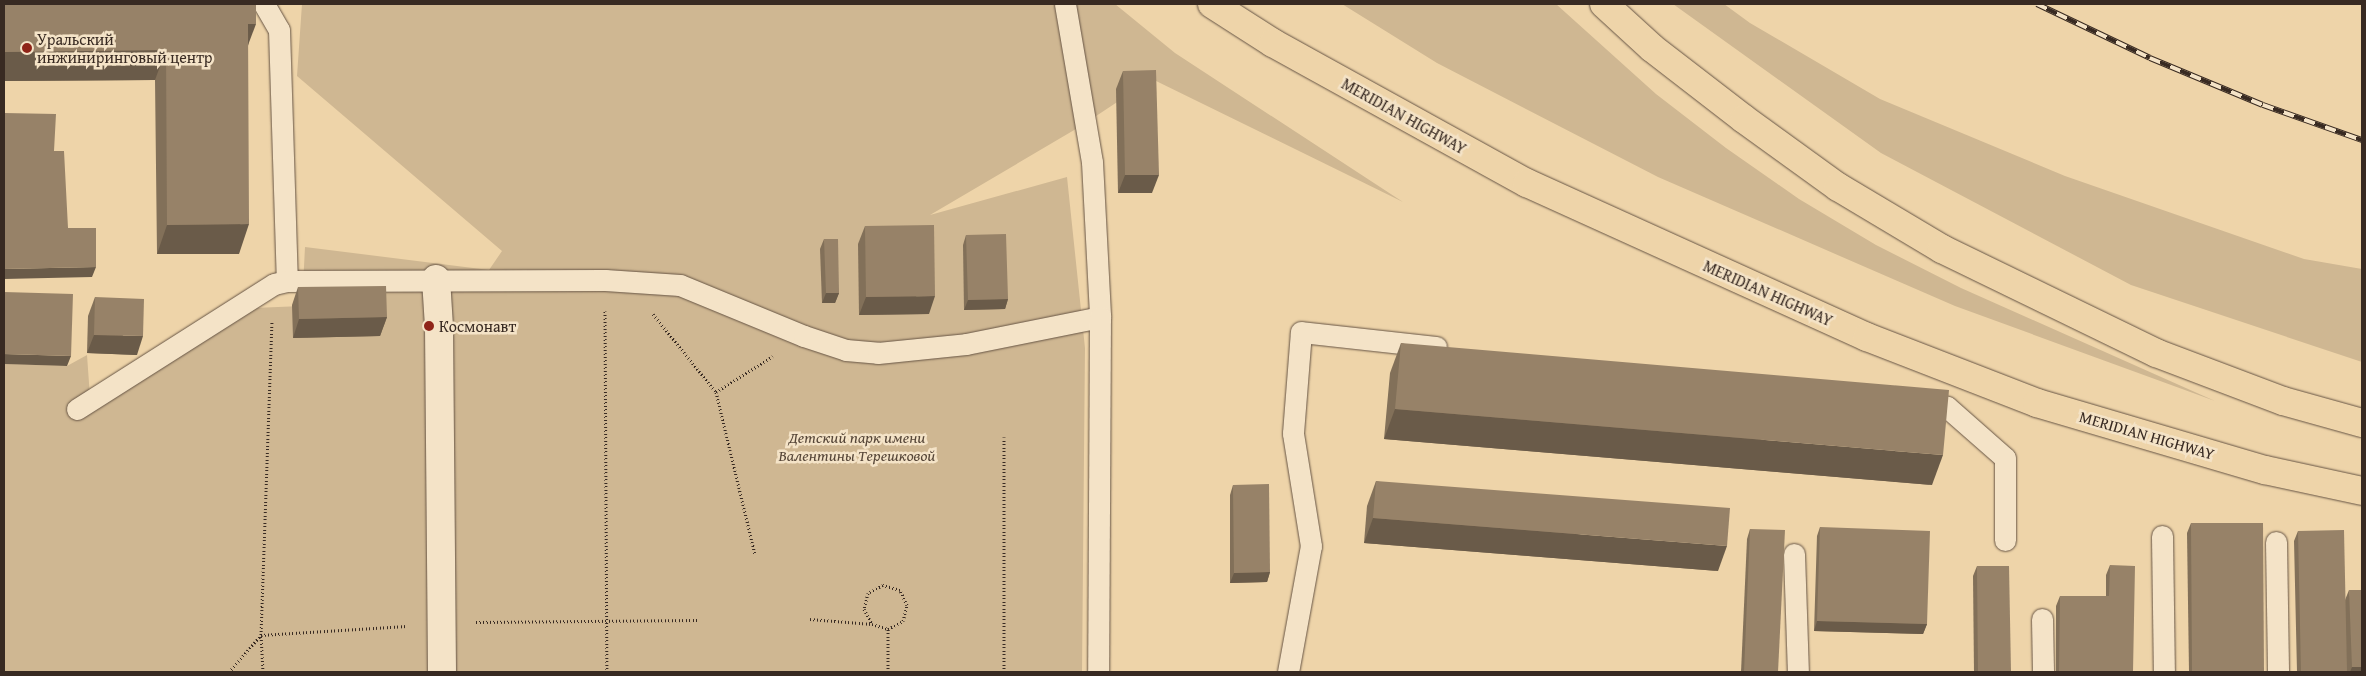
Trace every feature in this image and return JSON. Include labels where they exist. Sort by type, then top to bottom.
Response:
[{"type":"main road","name":"MERIDIAN HIGHWAY","points":[[1212,4],[1273,44],[1527,183],[1867,337],[2037,403],[2265,470],[2362,491]]},
{"type":"main road","points":[[1604,4],[1652,48],[1838,188],[1942,250],[2156,353],[2283,402],[2362,423]]},
{"type":"street","points":[[436,279],[439,327],[442,672]]},
{"type":"lane","points":[[264,4],[279,30],[281,283]]},
{"type":"lane","points":[[1065,4],[1092,162],[1100,317],[1098,672]]},
{"type":"lane","points":[[76,409],[281,283],[436,279],[605,280],[680,285],[804,336],[846,350],[878,353],[966,344],[1100,317]]},
{"type":"lane","points":[[1288,672],[1311,546],[1293,433],[1301,332],[1456,350]]},
{"type":"lane","points":[[1897,401],[1947,406],[2006,458],[2005,540]]},
{"type":"lane","points":[[2162,536],[2164,672]]},
{"type":"lane","points":[[2276,542],[2278,672]]},
{"type":"lane","points":[[1794,554],[1798,672]]},
{"type":"lane","points":[[2042,619],[2043,672]]},
{"type":"path","points":[[605,280],[608,672]]},
{"type":"path","points":[[626,281],[716,392],[754,554]]},
{"type":"path","points":[[263,672],[261,635],[281,283]]},
{"type":"path","points":[[716,392],[804,336]]},
{"type":"path","points":[[1004,436],[1004,672]]},
{"type":"path","points":[[810,619],[872,624],[888,629],[903,621],[907,605],[900,590],[883,586],[868,594],[864,610],[872,624]]},
{"type":"path","points":[[888,629],[888,672]]},
{"type":"green space","name":"Детский парк имени Валентины Терешковой","points":[[302,4],[1115,4],[1175,53],[1403,202],[1152,79],[1081,126],[930,215],[1067,177],[1085,348],[1082,672],[4,672],[4,364],[67,366],[87,355],[91,411],[254,308],[302,306],[305,247],[489,270],[502,251],[297,76]]},
{"type":"green space","points":[[1342,4],[1556,4],[1656,94],[1726,148],[1799,199],[1876,245],[1961,288],[2215,401],[1955,306],[1658,177],[1437,63]]},
{"type":"green space","points":[[1673,4],[1724,4],[1750,23],[1880,99],[2065,176],[2304,259],[2362,269],[2362,362],[2131,285],[1881,153]]},
{"type":"building","points":[[5,4],[256,4],[256,24],[248,24],[249,224],[167,225],[166,50],[5,52]]},
{"type":"building","points":[[1156,70],[1159,175],[1125,175],[1123,71]]},
{"type":"building","points":[[4,113],[56,114],[54,151],[64,151],[68,228],[96,228],[96,267],[4,269]]},
{"type":"building","points":[[934,225],[935,296],[866,297],[865,226]]},
{"type":"building","points":[[1006,234],[1008,299],[968,300],[966,235]]},
{"type":"building","points":[[824,239],[838,239],[839,293],[826,293]]},
{"type":"building","points":[[386,286],[387,317],[299,319],[298,287]]},
{"type":"building","points":[[4,292],[73,294],[71,356],[4,354]]},
{"type":"building","points":[[95,297],[144,299],[143,336],[94,335]]},
{"type":"building","points":[[1401,343],[1949,390],[1943,455],[1395,409]]},
{"type":"building","points":[[1376,481],[1730,508],[1727,546],[1373,518]]},
{"type":"building","points":[[1269,484],[1270,572],[1234,573],[1233,485]]},
{"type":"building","points":[[2191,523],[2263,523],[2264,672],[2192,672]]},
{"type":"building","points":[[1820,527],[1930,531],[1927,624],[1817,621]]},
{"type":"building","points":[[1750,529],[1785,530],[1778,672],[1744,672]]},
{"type":"building","points":[[2344,530],[2347,672],[2301,672],[2298,531]]},
{"type":"building","points":[[2110,565],[2135,566],[2133,672],[2059,672],[2060,596],[2109,596]]},
{"type":"building","points":[[1977,566],[2009,566],[2011,672],[1978,672]]},
{"type":"building","points":[[2349,590],[2362,590],[2362,667],[2352,667]]},
{"type":"railway","points":[[2037,4],[2150,58],[2263,105],[2362,140]]},
{"type":"place","name":"Уральский инжиниринговый центр","points":[[27,48]]},
{"type":"place","name":"Космонавт","points":[[429,326]]}]
